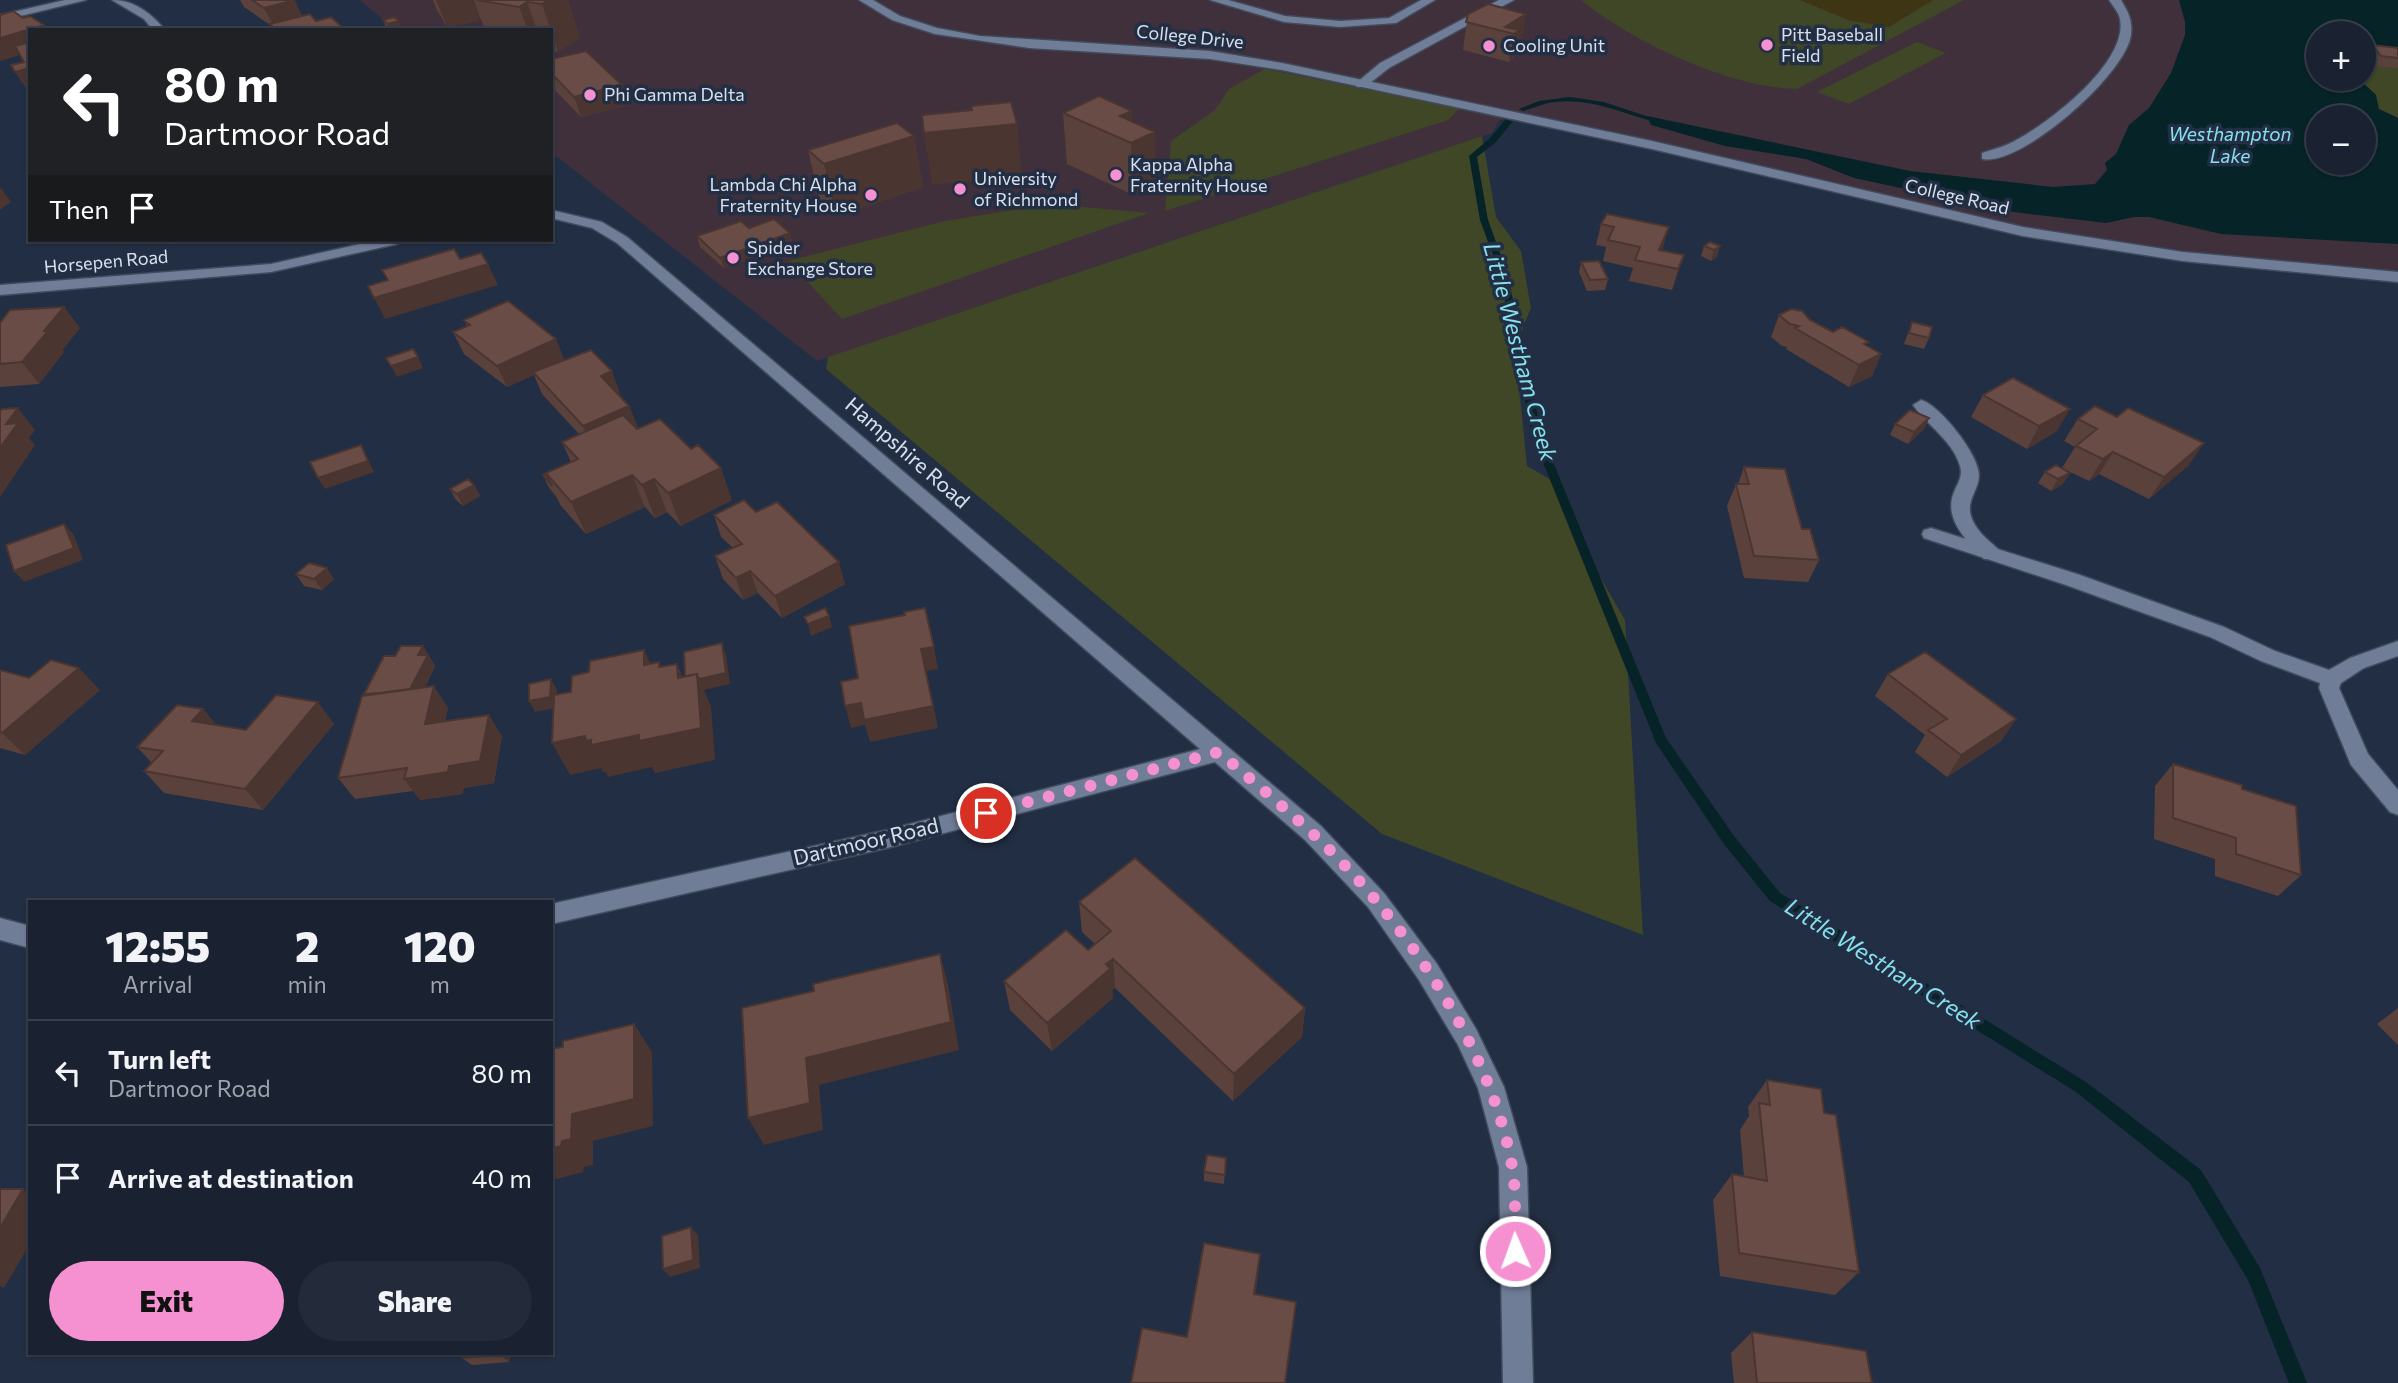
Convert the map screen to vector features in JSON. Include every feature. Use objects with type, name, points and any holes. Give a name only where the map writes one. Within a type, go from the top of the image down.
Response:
[{"type":"street","points":[[0,18],[80,0]]},
{"type":"street","points":[[118,0],[148,17],[157,28]]},
{"type":"street","name":"College Drive","points":[[865,0],[895,19],[972,37],[1213,55],[1515,115]]},
{"type":"street","points":[[1216,0],[1284,19],[1340,24],[1392,22],[1429,0]]},
{"type":"street","points":[[1361,84],[1370,74],[1470,16],[1508,0]]},
{"type":"street","points":[[1987,156],[2020,144],[2070,109],[2101,78],[2119,52],[2128,24],[2123,7],[2115,0]]},
{"type":"street","name":"College Road","points":[[1515,115],[1697,155],[1969,221],[2059,238],[2212,260],[2398,277]]},
{"type":"street","name":"Hampshire Road","points":[[553,214],[597,225],[622,240],[1313,833],[1376,900],[1428,972],[1467,1037],[1491,1087],[1513,1167],[1518,1383]]},
{"type":"street","points":[[336,247],[380,242]]},
{"type":"street","name":"Horsepen Road","points":[[0,290],[271,268],[336,247]]},
{"type":"street","points":[[1921,405],[1951,435],[1968,465],[1970,475],[1961,499],[1961,519],[1991,554]]},
{"type":"street","points":[[1931,534],[2217,632],[2268,656],[2330,679]]},
{"type":"street","points":[[2330,679],[2357,663],[2398,648]]},
{"type":"street","points":[[2330,679],[2329,688],[2359,759],[2398,806]]},
{"type":"street","name":"Dartmoor Road","points":[[553,914],[887,839],[1219,752]]},
{"type":"street","points":[[0,929],[28,936]]},
{"type":"shaded area","name":"University of Richmond","points":[[360,0],[2398,0],[2398,277],[2099,245],[1515,115],[1499,121],[1492,133],[817,361],[553,154],[553,28],[393,28]]},
{"type":"green space","name":"Pitt Baseball Field","points":[[1581,0],[1964,0],[1797,89],[1743,81],[1683,60],[1627,31]]},
{"type":"green space","points":[[1917,42],[1946,53],[1849,104],[1817,92]]},
{"type":"green space","points":[[2376,63],[2398,64],[2398,118],[2379,109],[2367,91],[2376,91]]},
{"type":"green space","points":[[1265,69],[1460,108],[1448,120],[1165,211],[1171,141],[1215,110],[1229,89]]},
{"type":"green space","points":[[1482,136],[1496,217],[1521,251],[1531,308],[1515,347],[1527,466],[1560,485],[1570,525],[1625,620],[1643,935],[1382,834],[826,369],[828,357]]},
{"type":"green space","points":[[1050,204],[1149,213],[842,319],[788,261],[945,221]]},
{"type":"sand","points":[[1800,0],[1933,0],[1889,27],[1848,20]]},
{"type":"water","name":"Westhampton Lake","points":[[2179,0],[2398,0],[2398,64],[2376,63],[2376,21],[2306,21],[2306,91],[2372,91],[2376,95],[2379,109],[2398,118],[2398,244],[2221,234],[2149,217],[2106,223],[2014,212],[1854,178],[1806,159],[1725,146],[1651,125],[1647,116],[1910,171],[2053,187],[2095,184],[2107,170],[2105,163],[2116,154],[2129,125],[2149,108],[2171,73],[2185,35],[2185,22]]},
{"type":"building","points":[[252,0],[295,0],[264,8]]},
{"type":"building","points":[[476,0],[549,0],[542,4],[527,2],[519,7]]},
{"type":"building","points":[[1488,4],[1526,14],[1505,27],[1519,30],[1514,34],[1466,22],[1468,14]]},
{"type":"building","points":[[13,11],[23,18],[30,16],[44,25],[0,38],[0,15]]},
{"type":"building","points":[[310,14],[316,21],[331,17],[343,28],[274,28],[270,24]]},
{"type":"building","points":[[394,17],[399,21],[388,24],[383,20]]},
{"type":"building","points":[[28,43],[28,69],[15,72],[11,65],[24,62],[15,46]]},
{"type":"building","points":[[2376,45],[2398,48],[2398,58],[2381,56]]},
{"type":"building","points":[[586,51],[622,85],[574,97],[553,75],[553,59]]},
{"type":"building","points":[[1099,96],[1132,111],[1120,116],[1155,132],[1131,143],[1063,113]]},
{"type":"building","points":[[1011,102],[1017,124],[924,133],[922,115],[972,110],[971,106]]},
{"type":"building","points":[[897,123],[914,136],[824,164],[808,150]]},
{"type":"building","points":[[1607,214],[1669,227],[1659,250],[1684,255],[1678,269],[1635,260],[1640,247],[1608,240],[1614,227],[1601,224]]},
{"type":"building","points":[[774,219],[790,233],[720,258],[697,236],[741,221],[749,228]]},
{"type":"building","points":[[1710,242],[1720,246],[1714,250],[1704,246]]},
{"type":"building","points":[[454,249],[460,259],[481,253],[488,264],[374,298],[368,286],[388,280],[382,270]]},
{"type":"building","points":[[1599,261],[1608,279],[1590,280],[1581,262]]},
{"type":"building","points":[[508,301],[556,339],[497,366],[453,332],[470,325],[464,320]]},
{"type":"building","points":[[64,307],[22,362],[0,364],[0,323],[10,310]]},
{"type":"building","points":[[1791,309],[1802,311],[1810,320],[1833,332],[1842,327],[1869,342],[1864,344],[1881,354],[1859,365],[1795,328],[1799,326],[1790,324],[1779,315]]},
{"type":"building","points":[[1912,322],[1932,327],[1929,338],[1909,333]]},
{"type":"building","points":[[413,349],[418,357],[391,366],[386,358]]},
{"type":"building","points":[[591,350],[612,371],[601,376],[629,406],[583,426],[533,372]]},
{"type":"building","points":[[2013,378],[2070,409],[2039,426],[1983,395]]},
{"type":"building","points":[[2095,406],[2117,417],[2128,408],[2204,443],[2164,477],[2113,452],[2103,459],[2076,446],[2097,429],[2078,419]]},
{"type":"building","points":[[18,408],[6,424],[18,423],[0,448],[0,411]]},
{"type":"building","points":[[1910,410],[1929,418],[1914,432],[1895,424]]},
{"type":"building","points":[[623,415],[637,429],[660,419],[691,449],[698,445],[721,468],[668,493],[654,479],[642,485],[632,475],[571,502],[546,473],[578,459],[562,442]]},
{"type":"building","points":[[361,445],[368,461],[318,478],[310,462]]},
{"type":"building","points":[[2056,465],[2070,473],[2058,479],[2045,472]]},
{"type":"building","points":[[1744,467],[1785,469],[1802,529],[1810,529],[1819,560],[1754,556],[1736,484],[1749,484]]},
{"type":"building","points":[[468,479],[474,485],[457,494],[450,489]]},
{"type":"building","points":[[744,500],[756,512],[777,502],[839,562],[775,596],[750,571],[736,578],[715,556],[742,544],[714,515]]},
{"type":"building","points":[[64,524],[74,548],[14,571],[6,545]]},
{"type":"building","points":[[309,563],[327,568],[314,579],[296,574]]},
{"type":"building","points":[[825,608],[829,616],[808,624],[804,617]]},
{"type":"building","points":[[925,608],[934,647],[921,649],[933,706],[864,720],[861,703],[845,706],[841,682],[858,678],[849,626],[905,615],[904,612]]},
{"type":"building","points":[[722,643],[726,673],[699,679],[697,674],[685,676],[684,652]]},
{"type":"building","points":[[401,646],[423,646],[418,655],[428,655],[410,689],[364,694],[384,656],[395,656]]},
{"type":"building","points":[[644,650],[644,665],[659,662],[659,667],[677,664],[678,678],[697,674],[701,728],[639,741],[639,735],[591,745],[591,740],[586,741],[585,736],[552,743],[554,695],[571,692],[572,676],[589,672],[590,661]]},
{"type":"building","points":[[1925,652],[2016,719],[1961,755],[1928,730],[1947,719],[1888,674]]},
{"type":"building","points":[[51,660],[79,668],[0,732],[0,670],[29,678]]},
{"type":"building","points":[[551,679],[550,697],[529,701],[529,684]]},
{"type":"building","points":[[434,686],[425,724],[489,715],[480,761],[449,766],[448,772],[404,779],[407,768],[338,778],[362,696]]},
{"type":"building","points":[[276,695],[318,702],[245,789],[144,771],[163,751],[137,747],[177,705],[203,709],[192,721],[246,730]]},
{"type":"building","points":[[2173,764],[2242,785],[2242,789],[2296,806],[2301,875],[2236,854],[2236,838],[2173,818]]},
{"type":"building","points":[[1135,858],[1305,1008],[1234,1074],[1113,959],[1106,964],[1110,969],[1047,1023],[1004,981],[1066,930],[1088,950],[1111,931],[1079,902]]},
{"type":"building","points":[[940,954],[951,1022],[806,1058],[810,1103],[748,1118],[742,1008],[814,991],[813,984]]},
{"type":"building","points":[[634,1024],[634,1099],[572,1114],[571,1139],[562,1141],[561,1146],[553,1148],[553,1049],[563,1047],[563,1041]]},
{"type":"building","points":[[1767,1080],[1821,1089],[1824,1113],[1836,1115],[1859,1272],[1739,1253],[1732,1174],[1767,1181],[1759,1103],[1770,1105]]},
{"type":"building","points":[[1207,1155],[1226,1158],[1225,1175],[1204,1172]]},
{"type":"building","points":[[0,1189],[23,1189],[0,1228]]},
{"type":"building","points":[[691,1227],[693,1260],[663,1269],[662,1236]]},
{"type":"building","points":[[1204,1243],[1260,1254],[1254,1294],[1296,1302],[1285,1383],[1131,1383],[1142,1328],[1187,1337]]},
{"type":"building","points":[[1752,1332],[1866,1351],[1872,1383],[1757,1383]]},
{"type":"building","points":[[463,1355],[500,1355],[462,1358]]},
{"type":"waterway","name":"Little Westham Creek","points":[[1523,109],[1554,100],[1586,100],[1648,118]]},
{"type":"waterway","name":"Little Westham Creek","points":[[1509,121],[1492,141],[1473,156],[1484,220],[1503,272],[1537,435],[1660,740],[1729,840],[1775,897],[2081,1087],[2195,1176],[2254,1274],[2298,1383]]},
{"type":"place","name":"Pitt Baseball Field","points":[[1767,45]]},
{"type":"place","name":"Cooling Unit","points":[[1489,46]]},
{"type":"place","name":"Phi Gamma Delta","points":[[590,95]]},
{"type":"place","name":"Kappa Alpha Fraternity House","points":[[1116,175]]},
{"type":"place","name":"University of Richmond","points":[[960,189]]},
{"type":"place","name":"Lambda Chi Alpha Fraternity House","points":[[871,195]]},
{"type":"place","name":"Spider Exchange Store","points":[[733,258]]},
{"type":"route","points":[[986,813],[1219,752],[1313,833],[1376,900],[1428,972],[1467,1037],[1491,1087],[1513,1167],[1515,1251]]}]
